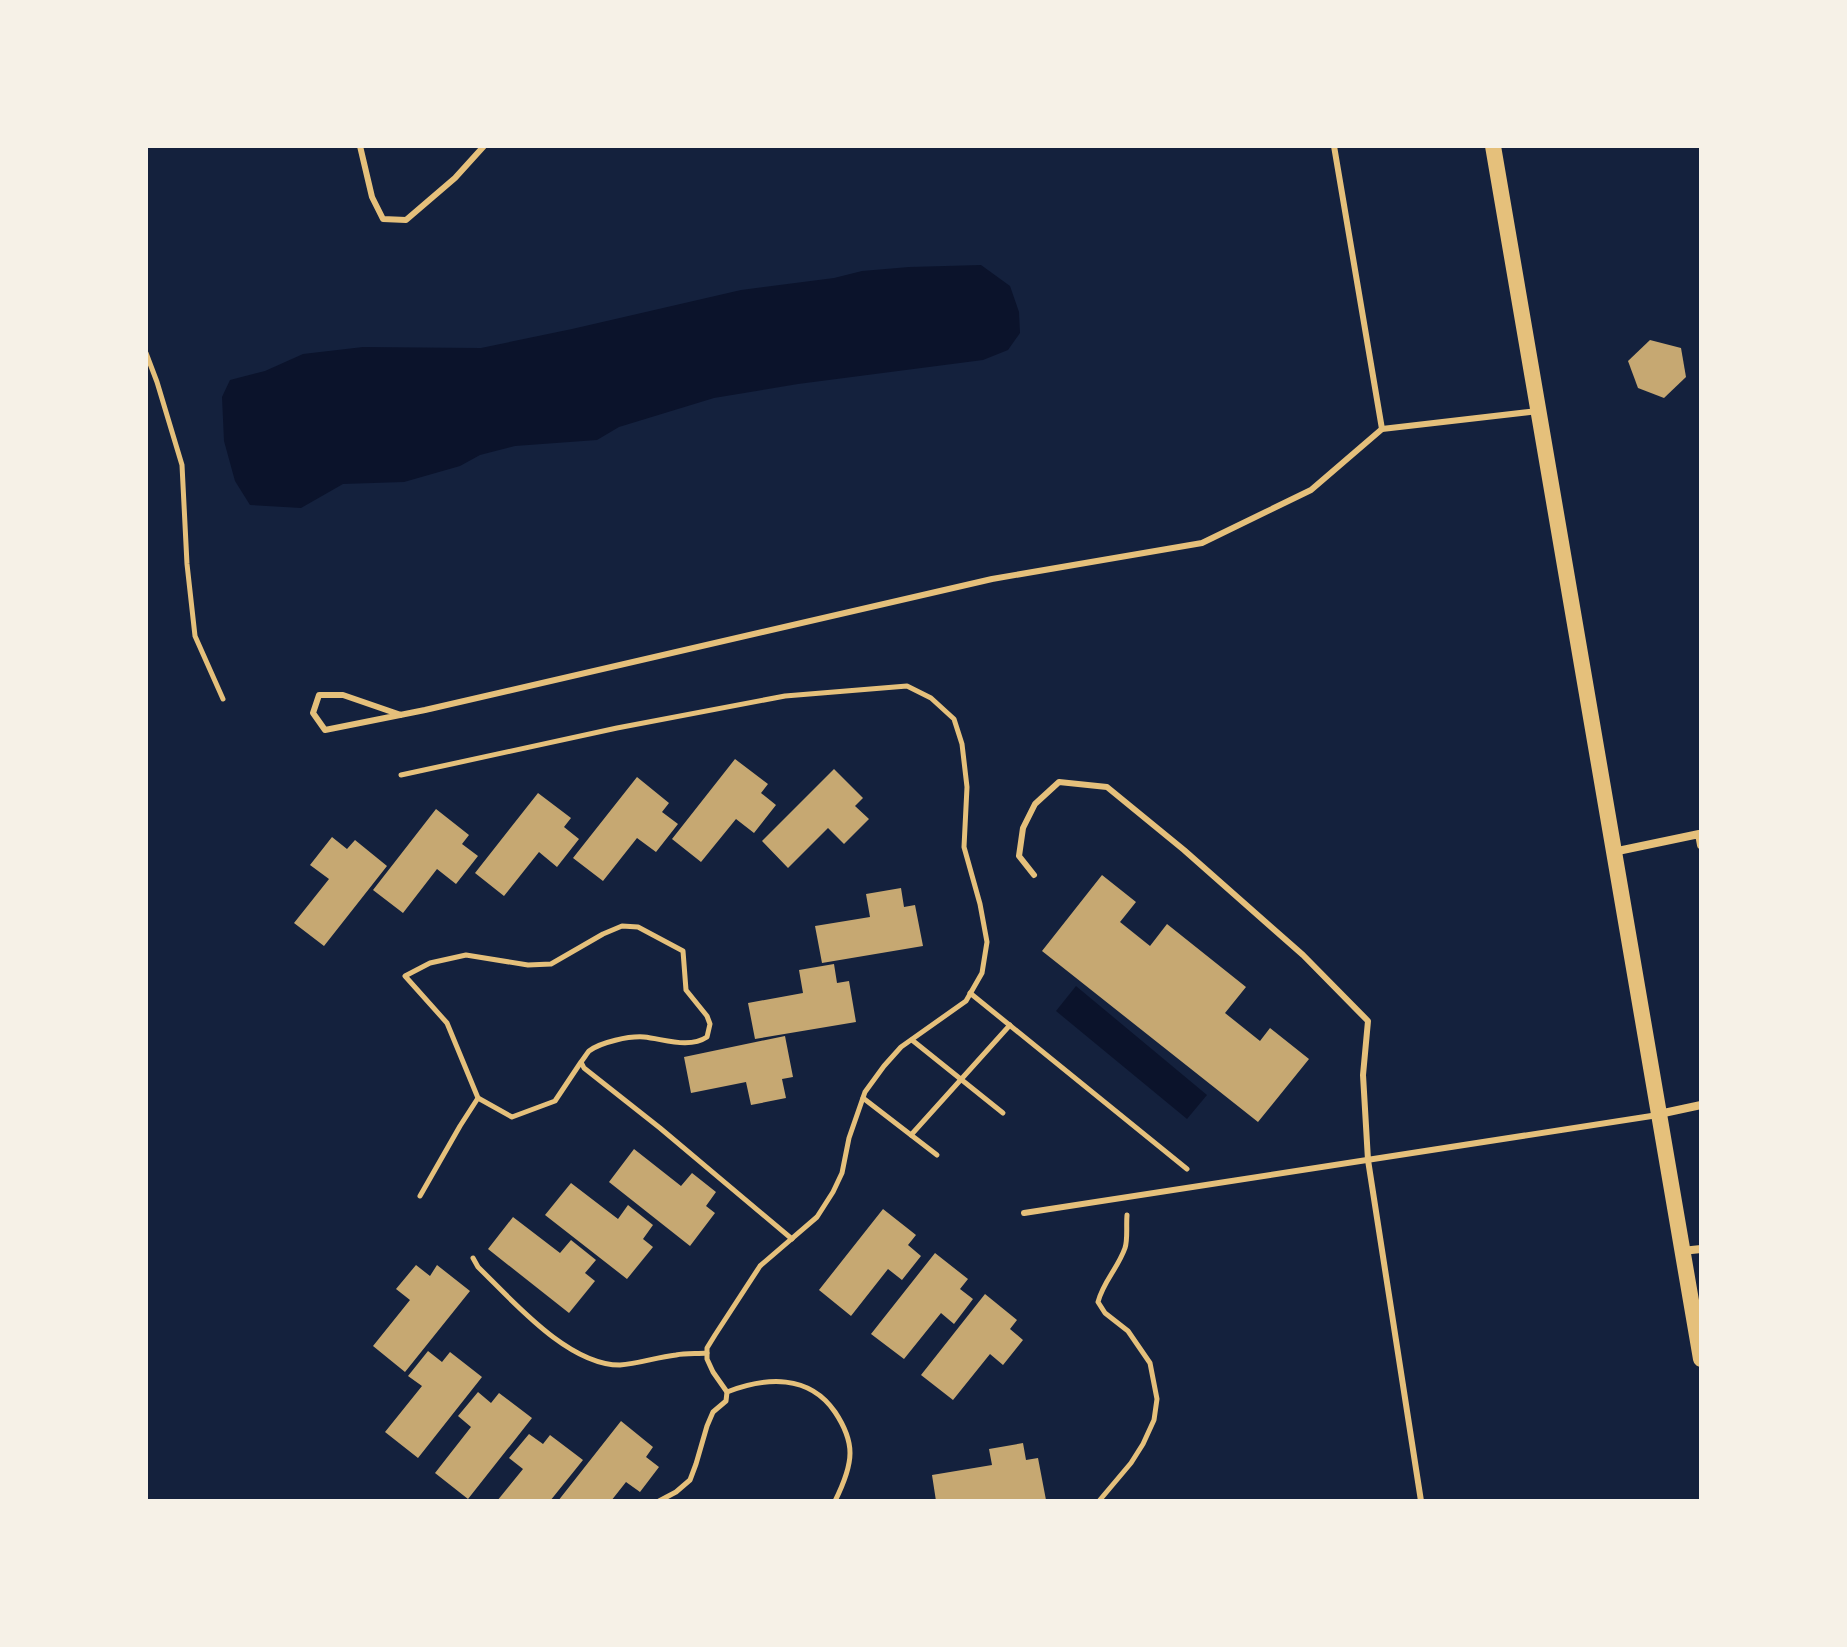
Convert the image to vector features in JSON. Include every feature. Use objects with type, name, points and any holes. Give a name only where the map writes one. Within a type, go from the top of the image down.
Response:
[{"type":"main road","points":[[1493,146],[1701,1359]]},
{"type":"street","points":[[1613,852],[1699,834],[1701,845]]},
{"type":"street","points":[[1658,1115],[1701,1105]]},
{"type":"street","points":[[1682,1251],[1701,1249]]},
{"type":"lane","points":[[360,146],[372,197],[383,219],[406,220],[455,178],[484,146]]},
{"type":"lane","points":[[1334,146],[1382,429]]},
{"type":"lane","points":[[401,715],[343,695],[319,695],[313,713],[325,730],[401,715],[992,579],[1202,543],[1311,490],[1382,429],[1538,411]]},
{"type":"lane","points":[[1034,875],[1019,856],[1023,828],[1035,804],[1059,782],[1107,787],[1303,955],[1368,1021],[1363,1075],[1368,1160],[1421,1501]]},
{"type":"lane","points":[[1024,1213],[1658,1115]]},
{"type":"path","points":[[146,353],[182,465],[187,564],[195,636],[223,699]]},
{"type":"path","points":[[401,775],[617,728],[785,696],[907,686],[931,698],[954,719],[962,744],[967,787],[964,847],[987,942],[982,973],[966,1001],[901,1047],[884,1066],[863,1098],[849,1138],[842,1173],[833,1192],[817,1217],[760,1266],[707,1348],[707,1359],[727,1392],[726,1401],[713,1412],[690,1480],[659,1501]]},
{"type":"path","points":[[622,926],[638,927],[683,951],[686,990],[707,1016],[710,1024],[707,1037],[698,1043],[641,1037],[613,1041],[589,1051],[555,1101],[512,1117],[478,1098],[447,1023],[405,976],[430,963],[466,955],[528,965],[551,964],[622,926]]},
{"type":"path","points":[[970,993],[1206,1185]]},
{"type":"path","points":[[911,1135],[1010,1025]]},
{"type":"path","points":[[912,1040],[1003,1113]]},
{"type":"path","points":[[581,1062],[584,1068],[792,1239]]},
{"type":"path","points":[[420,1196],[478,1098]]},
{"type":"path","points":[[863,1098],[937,1155]]},
{"type":"path","points":[[1099,1501],[1131,1463],[1154,1420],[1157,1399],[1150,1363],[1128,1331],[1105,1313],[1098,1302],[1101,1290],[1126,1245],[1128,1210],[1135,1196]]},
{"type":"path","points":[[473,1258],[478,1267],[528,1316],[563,1344],[593,1359],[619,1365],[678,1354],[707,1353]]},
{"type":"path","points":[[727,1392],[781,1380],[807,1387],[826,1399],[844,1428],[850,1454],[842,1487],[835,1501]]},
{"type":"water","points":[[981,265],[1010,286],[1019,312],[1020,333],[1008,350],[983,360],[714,398],[619,427],[597,440],[515,446],[404,482],[343,484],[301,508],[250,505],[235,481],[224,441],[222,397],[230,380],[265,371],[303,354],[363,347],[481,348],[741,290],[834,278],[862,271]]},
{"type":"water","points":[[1076,986],[1207,1095],[1187,1119],[1056,1011]]},
{"type":"building","points":[[1650,340],[1681,348],[1686,377],[1664,398],[1638,388],[1628,361]]},
{"type":"building","points":[[735,759],[768,784],[761,793],[776,805],[754,833],[736,819],[701,862],[672,839]]},
{"type":"building","points":[[834,769],[863,798],[855,806],[869,819],[844,844],[828,828],[788,868],[762,841]]},
{"type":"building","points":[[637,777],[669,803],[662,812],[678,824],[656,852],[637,838],[603,881],[573,858]]},
{"type":"building","points":[[538,793],[571,818],[564,827],[579,839],[557,867],[539,852],[504,896],[475,873]]},
{"type":"building","points":[[436,809],[469,835],[462,844],[478,856],[456,884],[437,869],[403,913],[373,890]]},
{"type":"building","points":[[332,837],[347,849],[355,840],[387,866],[324,946],[294,923],[329,879],[310,865]]},
{"type":"building","points":[[1102,875],[1136,902],[1120,922],[1150,946],[1167,924],[1246,987],[1225,1013],[1260,1041],[1270,1028],[1309,1059],[1258,1122],[1042,951]]},
{"type":"building","points":[[901,888],[904,907],[915,905],[923,946],[822,963],[815,926],[870,917],[866,894]]},
{"type":"building","points":[[834,964],[837,983],[849,981],[856,1022],[755,1039],[748,1003],[803,993],[799,970]]},
{"type":"building","points":[[785,1036],[793,1077],[782,1079],[786,1098],[751,1105],[746,1082],[691,1093],[684,1057]]},
{"type":"building","points":[[634,1149],[681,1186],[692,1173],[716,1192],[706,1206],[715,1213],[690,1246],[609,1182]]},
{"type":"building","points":[[571,1183],[618,1219],[628,1205],[653,1225],[643,1239],[653,1247],[627,1279],[545,1215]]},
{"type":"building","points":[[883,1209],[916,1235],[908,1245],[921,1256],[902,1280],[888,1269],[851,1316],[819,1290]]},
{"type":"building","points":[[513,1217],[560,1253],[571,1240],[596,1260],[585,1273],[595,1281],[569,1313],[488,1249]]},
{"type":"building","points":[[935,1253],[968,1279],[960,1289],[973,1299],[954,1324],[941,1313],[904,1359],[871,1334]]},
{"type":"building","points":[[416,1265],[430,1276],[437,1265],[470,1291],[405,1372],[373,1346],[410,1300],[396,1289]]},
{"type":"building","points":[[985,1294],[1017,1320],[1010,1329],[1023,1340],[1003,1365],[990,1354],[953,1400],[921,1375]]},
{"type":"building","points":[[428,1351],[442,1362],[450,1352],[482,1377],[418,1458],[385,1432],[422,1386],[408,1376]]},
{"type":"building","points":[[478,1392],[491,1403],[499,1393],[532,1418],[468,1499],[435,1473],[471,1427],[458,1416]]},
{"type":"building","points":[[621,1421],[653,1447],[646,1457],[659,1467],[640,1492],[626,1482],[611,1501],[558,1501]]},
{"type":"building","points":[[529,1434],[543,1444],[550,1435],[583,1460],[550,1501],[497,1501],[523,1469],[509,1458]]},
{"type":"building","points":[[1023,1443],[1026,1460],[1038,1458],[1046,1500],[936,1501],[932,1475],[992,1465],[989,1449]]}]
